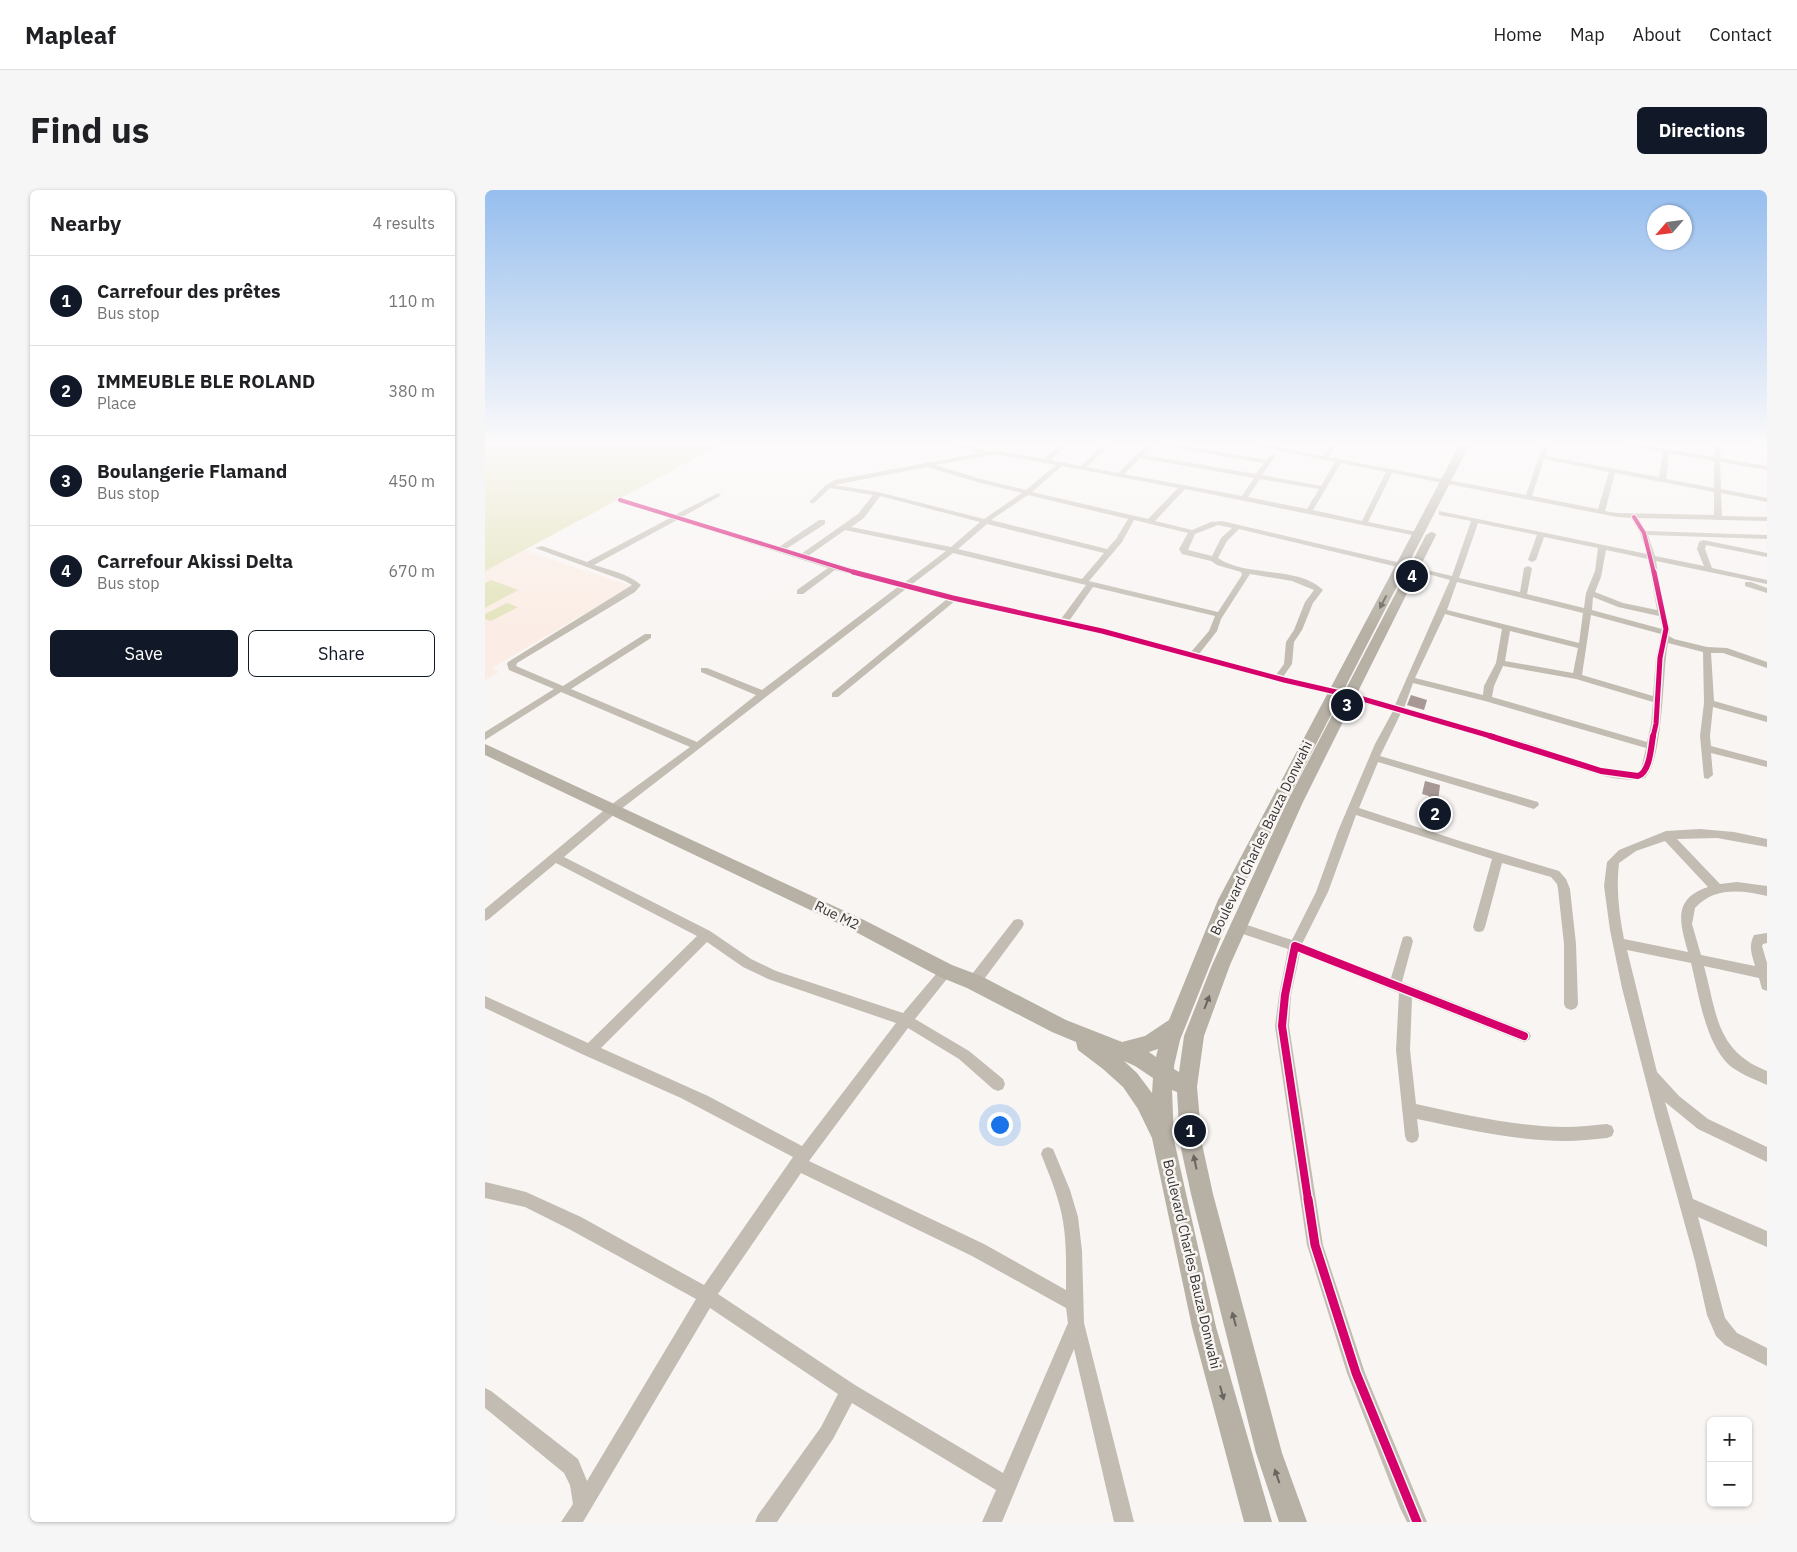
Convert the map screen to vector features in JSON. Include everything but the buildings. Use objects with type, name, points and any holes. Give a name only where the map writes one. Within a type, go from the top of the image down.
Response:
[{"type":"main road","name":"Boulevard Charles Bauza Donwahi","points":[[1408,568],[1419,535],[1437,504]]},
{"type":"main road","name":"Boulevard Charles Bauza Donwahi","points":[[1258,1522],[1204,1327],[1163,1140],[1163,1081],[1170,1040],[1227,900],[1342,694],[1408,568],[1442,513],[1444,504]]},
{"type":"main road","name":"Boulevard Charles Bauza Donwahi","points":[[1293,1522],[1269,1452],[1202,1194],[1191,1144],[1187,1087],[1194,1036],[1221,965],[1342,694]]},
{"type":"main road","name":"Rue M2","points":[[485,749],[849,921],[1059,1026],[1103,1045],[1124,1050],[1142,1059],[1163,1081]]},
{"type":"main road","points":[[1124,1050],[1153,1044],[1177,1024]]},
{"type":"main road","name":"Rue M2","points":[[1059,1026],[1113,1063],[1133,1082],[1144,1097],[1163,1140]]},
{"type":"main road","points":[[1133,1082],[1163,1081],[1187,1087]]},
{"type":"street","points":[[634,504],[834,566],[907,584],[953,598],[1142,641],[1342,694],[1531,748],[1556,758],[1625,776],[1639,776],[1647,769],[1650,746],[1656,724],[1660,658],[1667,629],[1662,614],[1652,558],[1644,533],[1634,517]]},
{"type":"street","points":[[588,565],[700,504]]},
{"type":"street","points":[[804,556],[845,528],[871,504]]},
{"type":"street","points":[[921,504],[1109,552]]},
{"type":"street","points":[[485,916],[612,810],[698,746],[952,550],[987,520],[1010,504]]},
{"type":"street","points":[[1074,504],[1192,532],[1201,531],[1210,524],[1215,523],[1587,612],[1665,635],[1671,641],[1707,650],[1723,650],[1767,665]]},
{"type":"street","points":[[1149,523],[1167,504]]},
{"type":"street","points":[[1275,504],[1419,535]]},
{"type":"street","points":[[1309,511],[1313,504]]},
{"type":"street","points":[[1363,523],[1373,504]]},
{"type":"street","points":[[1560,504],[1634,517],[1767,519]]},
{"type":"street","points":[[1601,512],[1603,504]]},
{"type":"street","points":[[1718,504],[1718,518]]},
{"type":"street","points":[[1442,513],[1767,582]]},
{"type":"street","points":[[1063,623],[1087,583],[1119,540],[1131,519]]},
{"type":"street","points":[[1417,1522],[1356,1373],[1315,1244],[1282,1026],[1285,996],[1295,946],[1321,892],[1379,744],[1398,710],[1442,611],[1468,544],[1475,520]]},
{"type":"street","points":[[781,549],[821,522]]},
{"type":"street","points":[[845,528],[952,550],[1220,615]]},
{"type":"street","points":[[1214,559],[1225,540],[1236,528]]},
{"type":"street","points":[[1192,532],[1183,549],[1185,552],[1214,559],[1220,563],[1245,570],[1315,586],[1319,590],[1309,602],[1298,630],[1290,642],[1288,664],[1277,678]]},
{"type":"street","points":[[1644,533],[1767,537]]},
{"type":"street","points":[[1523,596],[1530,564],[1541,534]]},
{"type":"street","points":[[1767,555],[1703,542],[1701,549],[1709,570],[1767,591]]},
{"type":"street","points":[[1577,676],[1590,593],[1597,577],[1602,547]]},
{"type":"street","points":[[539,548],[628,579],[637,585],[633,590],[511,664],[512,668],[698,746]]},
{"type":"street","points":[[800,592],[834,566]]},
{"type":"street","points":[[1193,656],[1213,631],[1217,619],[1247,574],[1245,570]]},
{"type":"street","points":[[1590,593],[1621,604],[1662,614]]},
{"type":"street","points":[[835,695],[953,598]]},
{"type":"street","points":[[1442,611],[1583,647]]},
{"type":"street","points":[[1487,699],[1489,686],[1500,663],[1507,628]]},
{"type":"street","points":[[485,737],[648,636]]},
{"type":"street","points":[[1707,650],[1709,703],[1705,730],[1708,775]]},
{"type":"street","points":[[1500,663],[1577,676],[1656,700]]},
{"type":"street","points":[[704,670],[763,694]]},
{"type":"street","points":[[1411,680],[1487,699],[1650,746]]},
{"type":"street","points":[[1709,703],[1767,719]]},
{"type":"street","points":[[1707,748],[1767,764]]},
{"type":"street","points":[[1375,758],[1534,806]]},
{"type":"street","points":[[1352,810],[1555,874],[1562,882],[1570,944],[1571,1004]]},
{"type":"street","points":[[1666,835],[1718,889]]},
{"type":"street","points":[[1767,843],[1736,835],[1666,835],[1653,838],[1626,851],[1613,862],[1609,876],[1619,943],[1650,1074],[1723,1330],[1735,1342],[1767,1357]]},
{"type":"street","points":[[554,857],[706,935],[747,963],[771,974],[906,1020],[964,1055],[998,1084]]},
{"type":"street","points":[[1479,927],[1498,857]]},
{"type":"street","points":[[1767,891],[1735,885],[1718,889],[1697,898],[1689,907],[1686,924],[1718,1040],[1727,1056],[1740,1066],[1767,1078]]},
{"type":"street","points":[[974,982],[1018,924]]},
{"type":"street","points":[[1238,927],[1295,946],[1523,1036]]},
{"type":"street","points":[[589,1051],[706,935]]},
{"type":"street","points":[[1765,979],[1756,946],[1758,939],[1767,938]]},
{"type":"street","points":[[1407,941],[1401,988],[1403,1050],[1412,1136]]},
{"type":"street","points":[[1619,943],[1695,958],[1765,979]]},
{"type":"street","points":[[571,1522],[583,1506],[707,1296],[801,1160],[906,1020],[946,971]]},
{"type":"street","points":[[485,1002],[545,1032],[670,1085],[744,1122],[801,1160],[978,1250],[1073,1304]]},
{"type":"street","points":[[1650,1074],[1674,1101],[1703,1124],[1767,1154]]},
{"type":"street","points":[[1409,1110],[1481,1125],[1529,1132],[1565,1134],[1607,1131]]},
{"type":"street","points":[[1049,1154],[1066,1199],[1073,1228],[1073,1304],[1076,1323],[1124,1522]]},
{"type":"street","points":[[485,1190],[526,1200],[575,1223],[707,1296],[849,1391],[1008,1486]]},
{"type":"street","points":[[1687,1204],[1767,1239]]},
{"type":"street","points":[[992,1522],[1076,1323]]},
{"type":"street","points":[[765,1522],[827,1433],[849,1391]]},
{"type":"street","points":[[485,1397],[571,1466],[579,1485],[583,1506]]},
{"type":"shaded area","points":[[509,545],[631,586],[492,668],[499,672],[485,680],[485,549]]},
{"type":"green space","points":[[485,504],[609,504],[485,571]]},
{"type":"green space","points":[[491,580],[518,590],[485,608],[485,583]]},
{"type":"green space","points":[[507,603],[518,607],[491,621],[485,619],[485,614]]},
{"type":"cycle path","points":[[633,504],[834,567],[953,598],[1102,631],[1284,680],[1349,695],[1532,748],[1585,766],[1629,776],[1641,775],[1646,769],[1656,724],[1660,658],[1666,629],[1652,558],[1644,533],[1634,517]]},
{"type":"cycle path","points":[[1417,1522],[1356,1373],[1315,1245],[1282,1026],[1285,995],[1295,946],[1524,1036]]},
{"type":"place","name":"Carrefour Akissi Delta","points":[[1412,576]]},
{"type":"place","name":"Boulangerie Flamand","points":[[1347,705]]},
{"type":"place","name":"IMMEUBLE BLE ROLAND","points":[[1435,814]]},
{"type":"place","name":"Carrefour des prêtes","points":[[1190,1131]]}]
